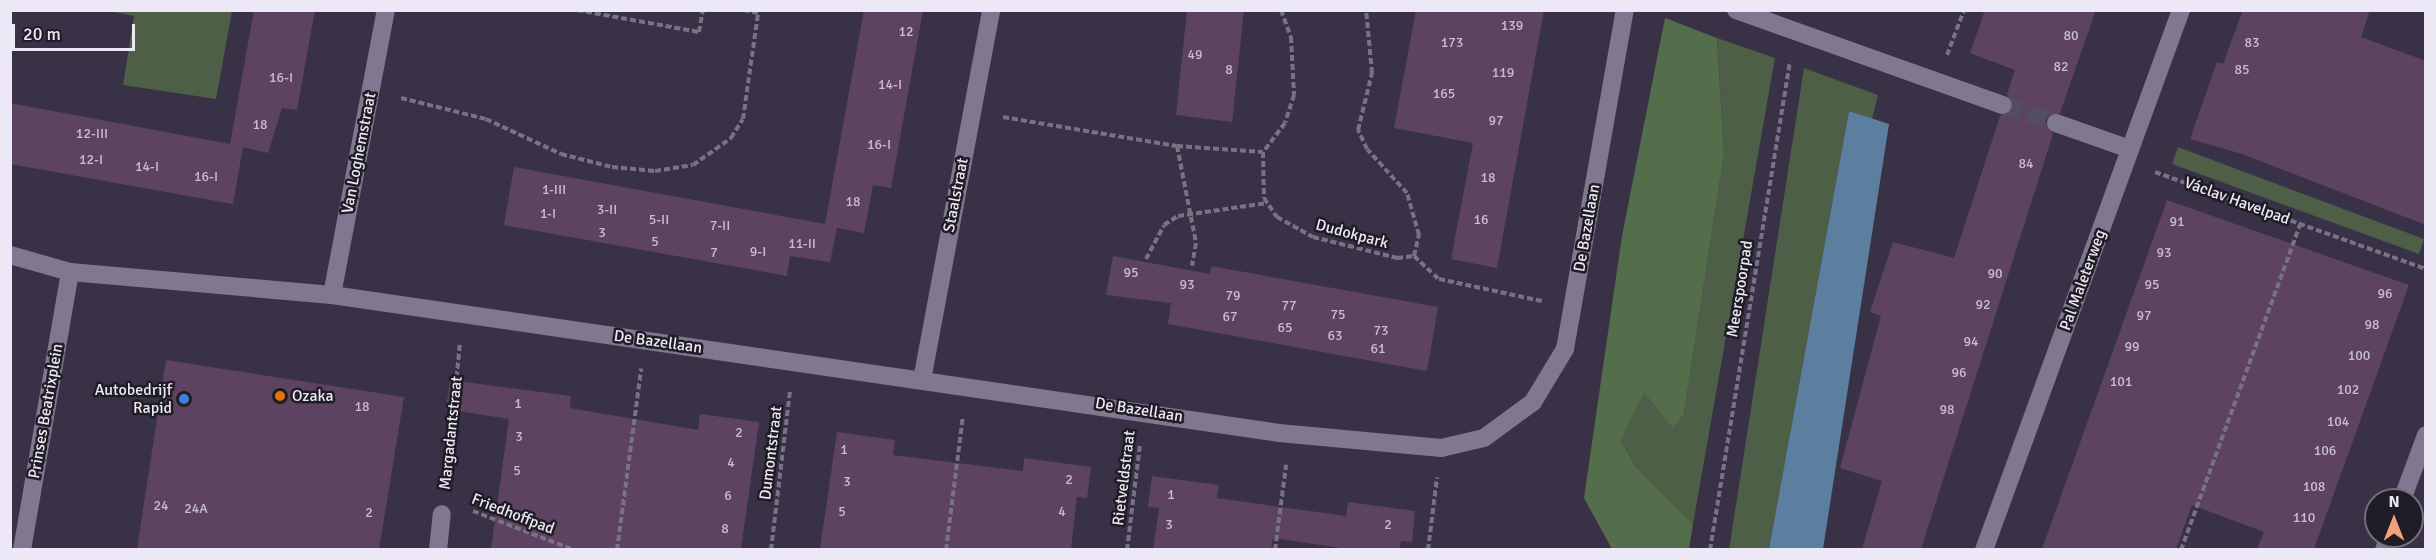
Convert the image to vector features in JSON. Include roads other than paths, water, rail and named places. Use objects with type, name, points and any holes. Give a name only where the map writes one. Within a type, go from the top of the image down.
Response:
[{"type":"street","name":"Van Loghemstraat","points":[[332,295],[386,10]]},
{"type":"street","name":"Staalstraat","points":[[922,380],[991,10]]},
{"type":"street","name":"De Bazellaan","points":[[332,295],[463,316],[794,360],[1145,411],[1290,435],[1441,448],[1484,438],[1533,402],[1565,349],[1625,10]]},
{"type":"street","points":[[1736,10],[2003,105]]},
{"type":"street","name":"Pal Maleterweg","points":[[1984,549],[2181,10]]},
{"type":"street","points":[[2056,123],[2130,149]]},
{"type":"street","points":[[10,255],[70,272],[332,295]]},
{"type":"street","name":"Prinses Beatrixplein","points":[[22,549],[70,272]]},
{"type":"street","points":[[2406,488],[2426,435]]},
{"type":"street","name":"Margadantstraat","points":[[438,549],[443,507]]},
{"type":"water","points":[[1849,111],[1889,124],[1823,549],[1769,549]]},
{"type":"tunnel","points":[[2003,105],[2056,123]]},
{"type":"place","name":"Ozaka","points":[[280,396]]},
{"type":"place","name":"Autobedrijf Rapid","points":[[184,399]]}]
